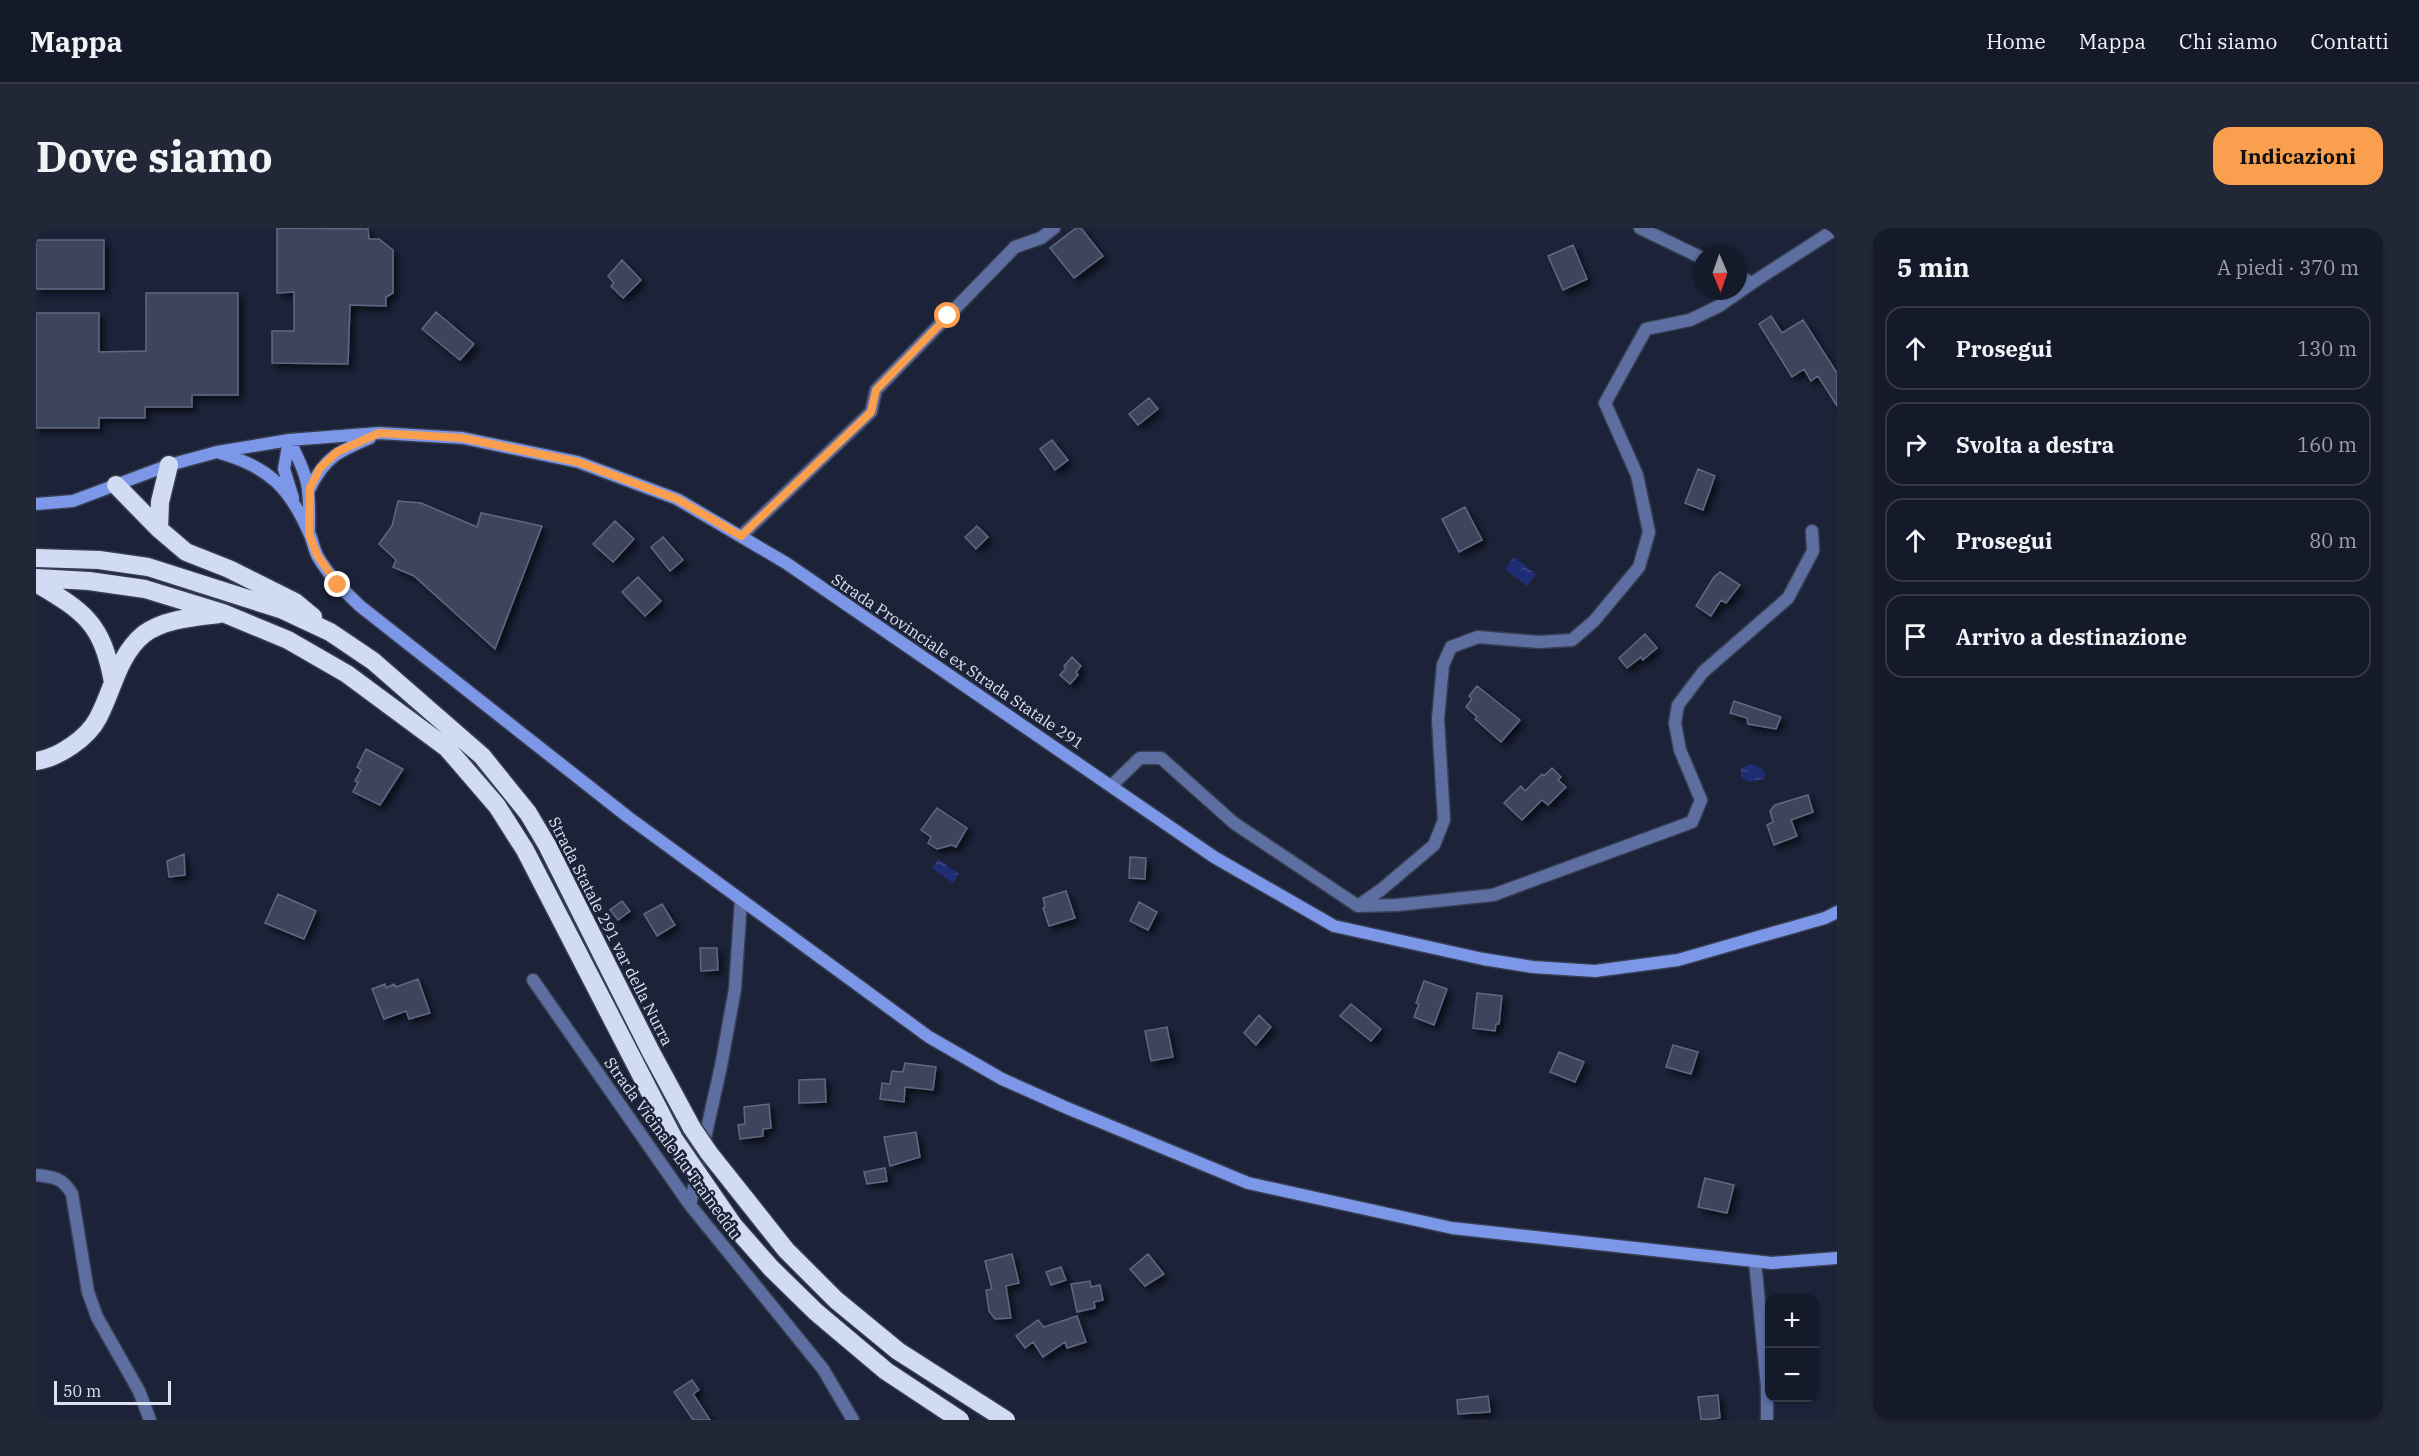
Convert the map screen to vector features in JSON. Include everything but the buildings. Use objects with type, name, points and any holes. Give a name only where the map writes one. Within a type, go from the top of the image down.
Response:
[{"type":"highway","points":[[159,529],[160,502],[169,465]]},
{"type":"highway","points":[[116,485],[159,529],[186,552],[229,569],[295,602],[330,632]]},
{"type":"highway","name":"Strada Statale 291 var della Nurra","points":[[36,558],[99,560],[148,567],[283,610],[330,632],[373,661],[445,722],[482,756],[528,813],[547,845],[651,1052],[692,1128],[786,1250],[836,1300],[897,1351],[1006,1420]]},
{"type":"highway","points":[[36,580],[89,581],[145,589],[223,613],[288,640],[347,674],[447,748],[490,798],[525,850],[674,1138],[734,1226],[771,1268],[816,1312],[878,1364],[960,1420]]},
{"type":"highway","points":[[36,580],[76,608],[95,628],[108,654],[113,682]]},
{"type":"highway","points":[[36,761],[45,760],[72,747],[97,720],[126,653],[145,633],[176,620],[223,613]]},
{"type":"street","points":[[741,536],[871,412],[876,390],[1015,247],[1041,238],[1054,228]]},
{"type":"street","points":[[1640,228],[1693,254]]},
{"type":"street","points":[[1358,906],[1382,890],[1434,845],[1444,820],[1438,719],[1443,665],[1451,647],[1478,637],[1539,642],[1572,640],[1594,621],[1639,567],[1649,532],[1637,475],[1605,403],[1646,329],[1690,320],[1719,306],[1837,228]]},
{"type":"street","points":[[1747,280],[1752,283]]},
{"type":"street","points":[[310,488],[320,468],[337,452],[379,433]]},
{"type":"street","name":"Strada Provinciale ex Strada Statale 291","points":[[38,502],[73,501],[169,465],[217,452],[289,440],[379,433],[463,438],[578,462],[677,499],[786,563],[1214,857],[1334,926],[1483,959],[1533,967],[1595,970],[1678,960],[1825,918],[1837,912]]},
{"type":"street","points":[[289,440],[303,467],[310,488],[309,534]]},
{"type":"street","points":[[289,440],[284,469],[294,503],[317,555],[338,585],[360,606],[628,817],[929,1037],[1002,1079],[1248,1183],[1452,1228],[1772,1263],[1837,1258]]},
{"type":"street","points":[[217,452],[242,460],[267,472],[294,503]]},
{"type":"street","points":[[1111,786],[1140,758],[1161,758],[1234,823],[1358,906],[1397,905],[1493,895],[1692,822],[1701,800],[1680,750],[1675,723],[1678,705],[1703,672],[1788,598],[1813,551],[1812,531]]},
{"type":"street","points":[[690,1205],[721,1066],[735,989],[741,900]]},
{"type":"street","name":"Strada Vicinale Lu Traineddu","points":[[533,980],[690,1205],[823,1370],[853,1420]]},
{"type":"street","points":[[36,1175],[53,1177],[66,1182],[72,1194],[88,1292],[97,1317],[139,1391],[150,1420]]},
{"type":"street","points":[[1755,1261],[1767,1387],[1767,1420]]},
{"type":"water","points":[[1514,557],[1536,574],[1527,586],[1505,569]]},
{"type":"water","points":[[1751,764],[1761,768],[1765,774],[1764,779],[1750,782],[1741,778],[1741,768]]},
{"type":"water","points":[[938,859],[959,874],[953,883],[932,868]]},
{"type":"route","points":[[338,585],[317,555],[309,534],[310,488],[320,468],[337,452],[379,433],[463,438],[578,462],[677,499],[741,536],[871,412],[876,390],[948,316]]}]
